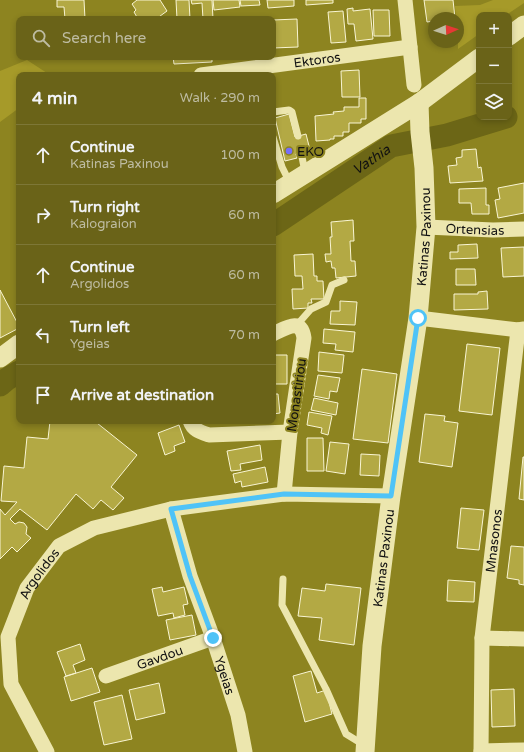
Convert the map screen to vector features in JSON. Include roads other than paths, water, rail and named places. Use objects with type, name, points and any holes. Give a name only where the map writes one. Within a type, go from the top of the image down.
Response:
[{"type":"street","name":"Katinas Paxinou","points":[[364,749],[372,646],[391,496],[418,318],[426,227],[421,140],[405,0]]},
{"type":"street","points":[[512,34],[524,25]]},
{"type":"street","name":"Ektoros","points":[[223,72],[410,47]]},
{"type":"street","points":[[276,192],[416,94],[476,60]]},
{"type":"street","name":"Ortensias","points":[[426,227],[493,230],[524,229]]},
{"type":"street","points":[[418,318],[521,330]]},
{"type":"street","points":[[276,333],[296,326]]},
{"type":"street","name":"Monastiriou","points":[[284,494],[290,432],[304,338],[303,331],[300,327],[296,326]]},
{"type":"street","name":"Mnasonos","points":[[481,752],[482,638],[521,330]]},
{"type":"street","points":[[0,358],[16,346]]},
{"type":"street","points":[[191,424],[197,432],[209,434],[290,432]]},
{"type":"street","name":"Argolidos","points":[[47,752],[11,684],[8,637],[27,588],[59,546],[94,528],[171,509],[284,494],[391,496]]},
{"type":"street","name":"Ygeias","points":[[171,509],[190,576],[213,638],[238,715],[245,752]]},
{"type":"street","name":"Gavdou","points":[[106,676],[213,638]]},
{"type":"street","points":[[482,638],[524,639]]},
{"type":"street","points":[[481,752],[524,750]]},
{"type":"lane","points":[[276,112],[289,110],[292,112],[298,136]]},
{"type":"lane","points":[[276,147],[282,166],[298,178]]},
{"type":"lane","points":[[298,178],[301,152]]},
{"type":"lane","points":[[296,326],[311,308],[326,302],[332,285],[344,280]]},
{"type":"lane","points":[[283,579],[282,605],[326,689],[346,734],[364,749]]},
{"type":"waterway","name":"Vathia","points":[[276,223],[391,146],[447,135],[496,120]]},
{"type":"waterway","name":"Vathia","points":[[0,385],[16,374]]},
{"type":"place","name":"EKO","points":[[289,151]]}]
